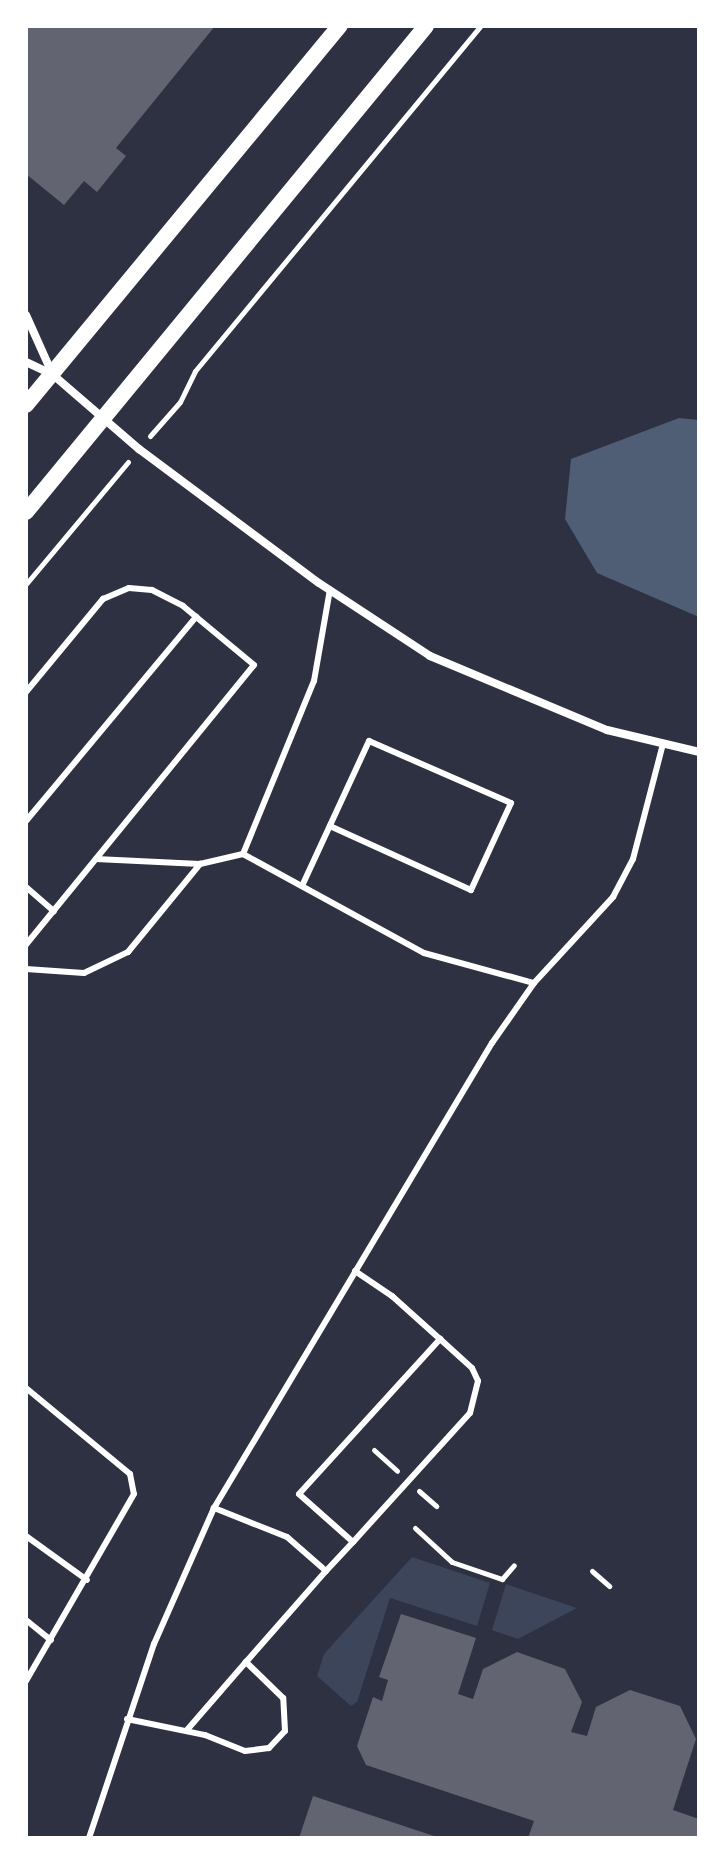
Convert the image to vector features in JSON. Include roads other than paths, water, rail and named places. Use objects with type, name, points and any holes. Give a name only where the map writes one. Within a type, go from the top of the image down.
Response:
[{"type":"main road","points":[[26,405],[340,26]]},
{"type":"main road","points":[[26,512],[426,26]]},
{"type":"street","points":[[26,315],[52,374]]},
{"type":"street","points":[[26,362],[52,374],[139,449],[330,589],[430,656],[484,682],[607,730],[699,752]]},
{"type":"lane","points":[[26,692],[103,599],[129,588],[152,590],[196,617],[254,665],[26,945]]},
{"type":"lane","points":[[243,854],[314,681],[330,589]]},
{"type":"lane","points":[[26,821],[196,617]]},
{"type":"lane","points":[[302,886],[369,741],[511,803],[471,890],[330,826]]},
{"type":"lane","points":[[89,1838],[127,1719],[214,1508],[492,1043],[534,983],[613,897],[646,818],[663,744]]},
{"type":"lane","points":[[96,859],[200,864],[243,854],[424,953],[534,983]]},
{"type":"lane","points":[[26,969],[84,973],[128,952],[200,864]]},
{"type":"lane","points":[[26,887],[54,911]]},
{"type":"lane","points":[[187,1730],[478,1399],[472,1368],[355,1271]]},
{"type":"lane","points":[[353,1542],[299,1494],[440,1339]]},
{"type":"lane","points":[[26,1388],[130,1474],[134,1494],[26,1681]]},
{"type":"lane","points":[[214,1508],[287,1537],[326,1571]]},
{"type":"lane","points":[[26,1536],[87,1580]]},
{"type":"lane","points":[[26,1620],[51,1640]]},
{"type":"lane","points":[[127,1719],[187,1730],[245,1751],[258,1751],[279,1740],[288,1709],[276,1689],[246,1662]]}]
